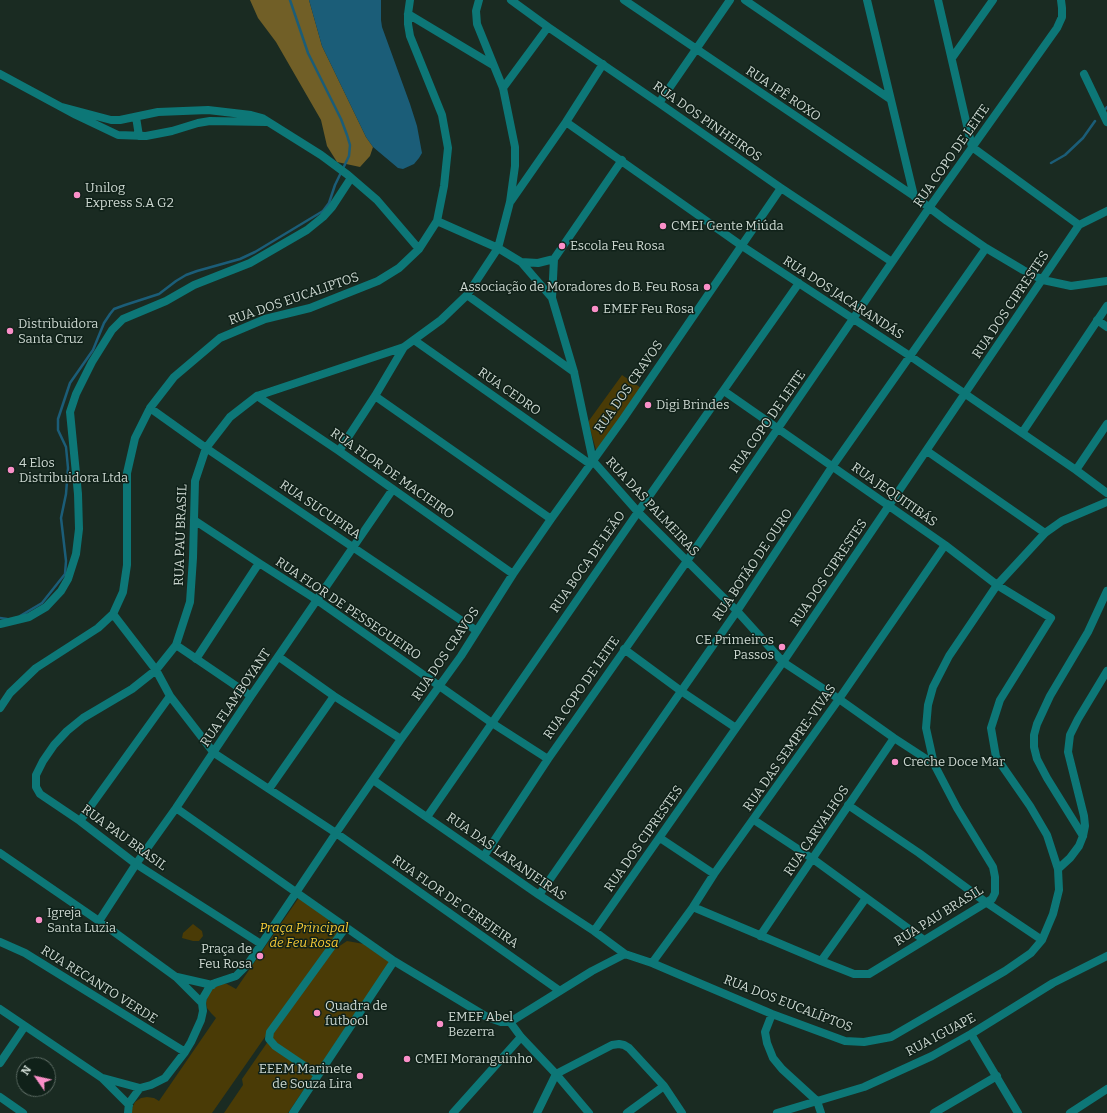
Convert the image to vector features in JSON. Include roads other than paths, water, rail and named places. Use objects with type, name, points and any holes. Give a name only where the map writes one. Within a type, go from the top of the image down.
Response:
[{"type":"street","name":"RUA DOS EUCALIPTOS","points":[[0,708],[10,693],[36,668],[98,628],[113,614],[123,592],[127,565],[127,473],[136,438],[150,408],[174,378],[220,338],[265,319],[310,308],[378,281],[399,268],[419,249],[437,221],[444,186],[448,148],[442,115],[410,36],[408,14],[410,0]]},
{"type":"street","name":"RUA PAU BRASIL","points":[[261,944],[136,864],[80,821],[40,794],[36,787],[36,776],[43,761],[54,745],[67,731],[83,718],[132,689],[156,670],[176,645],[190,602],[194,558],[195,481],[206,448],[230,417],[257,396],[404,347],[441,320],[467,295],[498,248],[510,202],[515,166],[514,147],[503,88],[477,24],[476,11],[479,0]]},
{"type":"street","name":"RUA DOS PINHEIROS","points":[[511,0],[781,188],[892,262]]},
{"type":"street","name":"RUA IPÊ ROXO","points":[[624,0],[914,196],[986,248]]},
{"type":"street","points":[[659,103],[730,0]]},
{"type":"street","points":[[745,0],[890,99]]},
{"type":"street","points":[[938,0],[972,147],[1079,225],[1107,211]]},
{"type":"street","points":[[952,58],[993,0]]},
{"type":"street","name":"RUA COPO DE LEITE","points":[[484,856],[548,759],[854,319],[929,208],[1057,28],[1062,17],[1061,0]]},
{"type":"street","points":[[867,1],[914,196]]},
{"type":"street","points":[[408,14],[493,65]]},
{"type":"street","points":[[503,88],[548,27]]},
{"type":"street","points":[[510,202],[566,122],[603,64]]},
{"type":"street","points":[[0,74],[118,135],[139,136],[172,131],[210,121],[268,122]]},
{"type":"street","points":[[1084,74],[1107,122]]},
{"type":"street","points":[[62,107],[111,120],[120,120],[158,112],[208,110],[251,115],[262,118],[321,155],[350,177],[377,200],[419,249]]},
{"type":"street","points":[[136,117],[139,136]]},
{"type":"street","name":"RUA DOS JACARANDÁS","points":[[566,122],[742,246],[910,356],[1107,493]]},
{"type":"street","points":[[521,262],[538,263],[554,259],[622,160]]},
{"type":"street","points":[[0,624],[29,617],[46,607],[68,580],[76,554],[79,529],[78,494],[70,412],[82,381],[112,330],[123,319],[166,301],[194,285],[250,263],[307,230],[323,217],[332,207],[350,177]]},
{"type":"street","name":"RUA DOS CRAVOS","points":[[212,984],[236,976],[248,964],[336,833],[401,739],[440,686],[513,574],[591,462],[623,419],[781,188]]},
{"type":"street","points":[[437,221],[498,248],[521,262],[552,298]]},
{"type":"street","name":"RUA DOS CIPRESTES","points":[[594,931],[783,662],[1079,225]]},
{"type":"street","points":[[986,248],[1043,280],[1071,286],[1107,281]]},
{"type":"street","name":"RUA BOTÃO DE OURO","points":[[539,895],[737,611],[832,467],[986,248]]},
{"type":"street","name":"RUA DAS PALMEIRAS","points":[[554,259],[552,298],[574,372],[591,462],[686,561],[737,611],[783,662],[934,764]]},
{"type":"street","name":"RUA BOCA DE LEÃO","points":[[428,817],[638,512],[799,284]]},
{"type":"street","points":[[467,295],[574,372]]},
{"type":"street","points":[[1022,433],[1107,306]]},
{"type":"street","points":[[1097,320],[1107,327]]},
{"type":"street","name":"RUA CEDRO","points":[[414,340],[591,462]]},
{"type":"street","points":[[339,451],[376,396],[404,347]]},
{"type":"street","name":"RUA JEQUITIBÁS","points":[[724,391],[945,545],[997,584],[1051,618]]},
{"type":"street","name":"RUA FLOR DE MACIEIRO","points":[[257,396],[339,451],[513,574]]},
{"type":"street","points":[[376,396],[551,519]]},
{"type":"street","name":"RUA SUCUPIRA","points":[[150,408],[206,448],[477,631]]},
{"type":"street","points":[[1076,470],[1107,424]]},
{"type":"street","points":[[927,451],[1045,533]]},
{"type":"street","name":"RUA FLAMBOYANT","points":[[99,921],[136,864],[214,753],[251,696],[393,489]]},
{"type":"street","name":"RUA PAU BRASIL","points":[[693,907],[854,974],[869,974],[992,899],[995,893],[995,877],[993,868],[957,808],[934,764],[926,728],[928,706],[933,687],[949,656],[997,584],[1045,533],[1062,521],[1107,502]]},
{"type":"street","name":"RUA FLOR DE PESSEGUEIRO","points":[[194,520],[317,600],[492,723],[548,759]]},
{"type":"street","name":"RUA DAS SEMPRE-VIVAS","points":[[652,963],[839,699],[945,545]]},
{"type":"street","points":[[196,659],[259,563]]},
{"type":"street","points":[[1083,836],[1047,778],[1034,747],[1034,735],[1036,724],[1050,696],[1088,632],[1107,591]]},
{"type":"street","name":"RUA FLOR DE CEREJEIRA","points":[[113,614],[156,670],[170,696],[214,753],[336,833],[560,991]]},
{"type":"street","name":"RUA DOS EUCALÍPTOS","points":[[625,954],[652,963],[772,1014],[844,1041],[864,1042],[891,1037],[1005,971],[1031,953],[1042,940],[1053,914],[1058,890],[1058,869],[1047,835],[1030,806],[996,756],[991,728],[1000,700],[1051,618]]},
{"type":"street","points":[[176,645],[251,696]]},
{"type":"street","points":[[624,649],[681,691],[736,728]]},
{"type":"street","points":[[278,657],[334,696],[401,739]]},
{"type":"street","points":[[1058,869],[1070,858],[1083,836],[1085,826],[1084,816],[1068,752],[1070,735],[1107,671]]},
{"type":"street","points":[[80,821],[170,696]]},
{"type":"street","points":[[269,789],[334,696]]},
{"type":"street","name":"RUA CARVALHOS","points":[[760,936],[894,738]]},
{"type":"street","name":"RUA DAS LARANJEIRAS","points":[[373,780],[539,895],[594,931],[625,954]]},
{"type":"street","points":[[848,805],[1042,940]]},
{"type":"street","points":[[176,808],[394,961],[487,1017],[501,1022],[510,1022],[592,971],[625,954]]},
{"type":"street","points":[[754,820],[813,859],[924,940]]},
{"type":"street","points":[[660,838],[714,874]]},
{"type":"street","points":[[0,853],[176,976],[202,1003]]},
{"type":"street","points":[[821,961],[866,898]]},
{"type":"street","points":[[318,1074],[275,1046],[269,1039],[270,1032],[346,927]]},
{"type":"street","name":"RUA RECANTO VERDE","points":[[0,942],[25,953],[185,1052]]},
{"type":"street","name":"RUA IGUAPE","points":[[777,1113],[864,1087],[932,1056],[971,1034],[1053,983],[1107,956]]},
{"type":"street","points":[[293,1113],[394,961]]},
{"type":"street","points":[[102,1078],[140,1088],[151,1085],[165,1078],[185,1052],[201,1020],[203,1011],[202,1003],[205,993],[212,984],[176,976]]},
{"type":"street","points":[[0,1009],[102,1078],[128,1109]]},
{"type":"street","points":[[772,1014],[765,1032],[767,1043],[773,1058],[782,1069],[817,1101],[821,1113]]},
{"type":"street","points":[[510,1022],[521,1037],[556,1074],[589,1113]]},
{"type":"street","points":[[0,1063],[25,1026]]},
{"type":"street","points":[[971,1034],[1018,1113]]},
{"type":"street","points":[[453,1113],[521,1037]]},
{"type":"street","points":[[537,1113],[556,1074],[612,1045],[619,1044],[629,1048],[664,1086],[682,1113]]},
{"type":"street","points":[[934,1113],[997,1076]]},
{"type":"street","points":[[627,1113],[664,1086]]},
{"type":"street","points":[[128,1109],[132,1097],[140,1088]]},
{"type":"street","points":[[1070,1113],[1107,1089]]},
{"type":"street","points":[[0,1097],[23,1113]]},
{"type":"water","points":[[309,0],[381,0],[382,27],[417,126],[422,153],[414,164],[403,169],[398,168],[373,147],[366,137],[322,46]]},
{"type":"waterway","points":[[20,616],[42,603],[65,574],[66,561],[61,518],[66,494],[68,468],[66,447],[58,430],[58,419],[70,383],[93,350],[104,323],[110,314],[114,309],[159,294],[186,275],[240,259],[255,252],[323,211],[329,203],[335,185],[349,156],[350,145],[341,119],[308,53],[290,0]]},
{"type":"waterway","points":[[1104,111],[1107,107]]},
{"type":"waterway","points":[[1051,163],[1065,155],[1083,138],[1095,121]]},
{"type":"waterway","points":[[0,618],[7,619]]},
{"type":"place","name":"Unilog Express S.A G2","points":[[77,195]]},
{"type":"place","name":"CMEI Gente Miúda","points":[[663,226]]},
{"type":"place","name":"Escola Feu Rosa","points":[[562,246]]},
{"type":"place","name":"Associação de Moradores do B. Feu Rosa","points":[[707,287]]},
{"type":"place","name":"EMEF Feu Rosa","points":[[595,309]]},
{"type":"place","name":"Distribuidora Santa Cruz","points":[[10,331]]},
{"type":"place","name":"Digi Brindes","points":[[648,405]]},
{"type":"place","name":"4 Elos Distribuidora Ltda","points":[[11,470]]},
{"type":"place","name":"CE Primeiros Passos","points":[[782,647]]},
{"type":"place","name":"Creche Doce Mar","points":[[895,762]]},
{"type":"place","name":"Igreja Santa Luzia","points":[[39,920]]},
{"type":"place","name":"Praça de Feu Rosa","points":[[260,956]]},
{"type":"place","name":"Quadra de futbool","points":[[317,1013]]},
{"type":"place","name":"EMEF Abel Bezerra","points":[[440,1024]]},
{"type":"place","name":"CMEI Moranguinho","points":[[407,1059]]},
{"type":"place","name":"EEEM Marinete de Souza Lira","points":[[360,1076]]},
{"type":"park label","name":"Praça Principal de Feu Rosa","points":[[304,936]]}]
